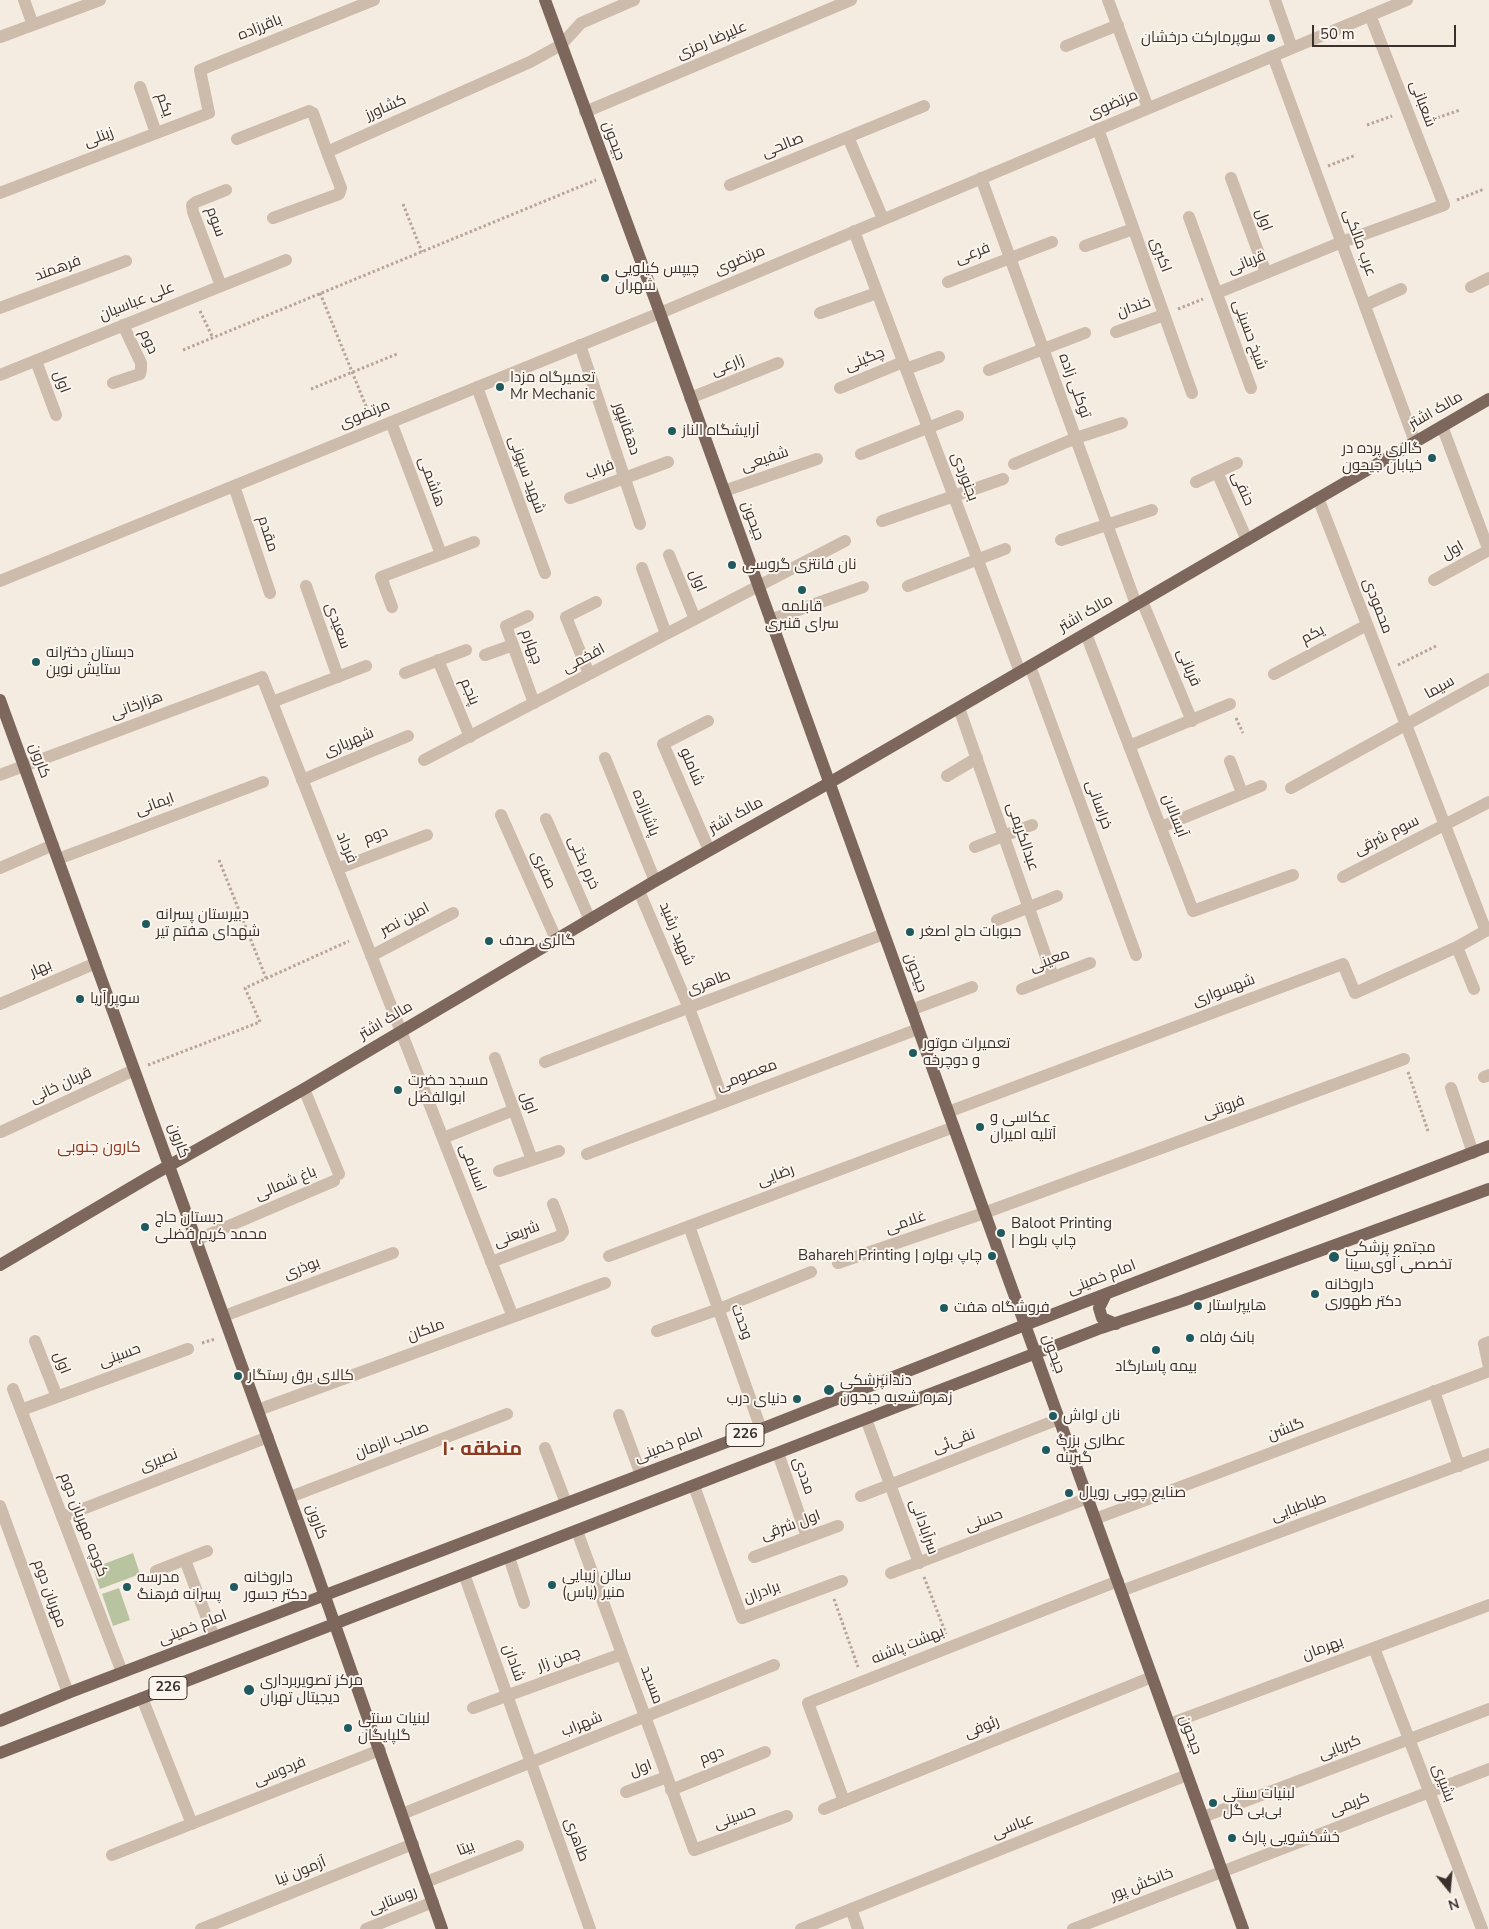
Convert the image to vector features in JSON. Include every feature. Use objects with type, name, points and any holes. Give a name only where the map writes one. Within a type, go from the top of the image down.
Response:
[{"type":"main road","name":"جیحون","points":[[545,0],[660,313],[1243,1929]]},
{"type":"main road","name":"مالک اشتر","points":[[0,1265],[169,1165],[304,1089],[655,881],[959,708],[1489,399]]},
{"type":"main road","name":"کارون","points":[[0,700],[335,1623]]},
{"type":"main road","name":"امام خمینی","points":[[0,1720],[325,1594],[761,1429],[1489,1146]]},
{"type":"main road","name":"226","points":[[0,1753],[1035,1354],[1489,1189]]},
{"type":"main road","points":[[1106,1294],[1099,1308],[1102,1318],[1116,1324]]},
{"type":"main road","points":[[335,1623],[442,1929]]},
{"type":"street","points":[[24,0],[33,25]]},
{"type":"street","points":[[0,37],[100,0]]},
{"type":"street","name":"باقرزاده","points":[[209,113],[200,70],[374,0]]},
{"type":"street","name":"کشاورز","points":[[327,152],[530,62],[561,44],[582,23],[634,0]]},
{"type":"street","name":"علیرضا رمزی","points":[[585,112],[851,0]]},
{"type":"street","points":[[1108,0],[1148,108]]},
{"type":"street","points":[[1275,0],[1292,48]]},
{"type":"street","name":"مرتضوی","points":[[0,582],[660,313],[1407,0]]},
{"type":"street","name":"شعبانی","points":[[1370,15],[1444,205]]},
{"type":"street","points":[[1066,46],[1118,25]]},
{"type":"street","name":"عرب مالکی","points":[[1273,56],[1414,442]]},
{"type":"street","name":"یکم","points":[[140,87],[156,134]]},
{"type":"street","name":"صالحی","points":[[730,185],[924,106]]},
{"type":"street","points":[[237,139],[309,111],[313,113],[341,188],[339,194],[273,218]]},
{"type":"street","name":"زینلی","points":[[0,193],[209,113]]},
{"type":"street","name":"اکبری","points":[[1098,129],[1192,393]]},
{"type":"street","points":[[848,136],[883,219]]},
{"type":"street","name":"توکلی زاده","points":[[981,178],[1107,525],[1139,603]]},
{"type":"street","name":"اول","points":[[1231,178],[1266,273]]},
{"type":"street","name":"سوم","points":[[221,286],[192,205],[226,190]]},
{"type":"street","name":"قربانی","points":[[1217,293],[1342,242],[1444,205]]},
{"type":"street","name":"شیخ حسینی","points":[[1188,217],[1251,388]]},
{"type":"street","points":[[1085,246],[1133,229]]},
{"type":"street","name":"بجنوردی","points":[[854,231],[978,560],[1025,669]]},
{"type":"street","name":"فرعی","points":[[948,282],[1052,242]]},
{"type":"street","name":"علی عباسیان","points":[[0,375],[286,260]]},
{"type":"street","name":"فرهمند","points":[[0,308],[126,261]]},
{"type":"street","points":[[1471,288],[1489,278]]},
{"type":"street","points":[[1364,305],[1401,289]]},
{"type":"street","points":[[820,313],[877,293]]},
{"type":"street","name":"خندان","points":[[1116,332],[1164,315]]},
{"type":"street","name":"دوم","points":[[113,383],[140,374],[141,369],[141,363],[124,325]]},
{"type":"street","points":[[989,370],[1085,333]]},
{"type":"street","name":"دهقانپور","points":[[580,345],[640,524]]},
{"type":"street","name":"چگینی","points":[[840,388],[905,366],[939,358]]},
{"type":"street","name":"اول","points":[[36,361],[56,415]]},
{"type":"street","name":"زارعی","points":[[690,398],[778,363]]},
{"type":"street","name":"شهید سپونی","points":[[476,387],[545,573]]},
{"type":"street","points":[[861,454],[958,416]]},
{"type":"street","name":"هاشمی","points":[[391,422],[441,554]]},
{"type":"street","points":[[1014,464],[1076,438],[1122,423]]},
{"type":"street","points":[[1442,426],[1489,550]]},
{"type":"street","name":"شفیعی","points":[[724,491],[817,459]]},
{"type":"street","name":"فراب","points":[[570,498],[668,462]]},
{"type":"street","points":[[1217,472],[1238,463]]},
{"type":"street","name":"حنفی","points":[[1196,482],[1217,472],[1247,540]]},
{"type":"street","points":[[882,521],[1003,479]]},
{"type":"street","name":"مقدم","points":[[234,486],[270,593]]},
{"type":"street","name":"محمودی","points":[[1318,498],[1487,930]]},
{"type":"street","points":[[1061,540],[1152,510]]},
{"type":"street","name":"افخمی","points":[[424,760],[845,541]]},
{"type":"street","points":[[392,607],[381,577],[474,542]]},
{"type":"street","points":[[908,586],[1005,550]]},
{"type":"street","name":"اول","points":[[1434,580],[1489,550]]},
{"type":"street","name":"اول","points":[[668,555],[695,619]]},
{"type":"street","points":[[642,568],[666,634]]},
{"type":"street","name":"سعیدی","points":[[306,586],[338,677]]},
{"type":"street","points":[[770,620],[863,587]]},
{"type":"street","points":[[589,674],[566,617],[596,602]]},
{"type":"street","name":"قربانی","points":[[1139,603],[1192,721]]},
{"type":"street","name":"چهارم","points":[[528,616],[506,626],[534,703]]},
{"type":"street","name":"یکم","points":[[1274,674],[1367,625]]},
{"type":"street","name":"آبسالان","points":[[1086,634],[1193,911],[1293,875]]},
{"type":"street","points":[[485,656],[513,645]]},
{"type":"street","points":[[405,673],[466,650]]},
{"type":"street","name":"پنجم","points":[[438,660],[470,737]]},
{"type":"street","points":[[272,702],[366,666]]},
{"type":"street","name":"خراسانی","points":[[1025,669],[1136,955]]},
{"type":"street","name":"فرداد","points":[[262,677],[401,1031]]},
{"type":"street","name":"هزارخانی","points":[[0,775],[262,677]]},
{"type":"street","name":"سیما","points":[[1406,725],[1489,679]]},
{"type":"street","points":[[1129,746],[1230,704]]},
{"type":"street","name":"عبدالکریمی","points":[[959,708],[1053,977]]},
{"type":"street","name":"شاملو","points":[[708,721],[663,744],[709,850]]},
{"type":"street","points":[[1291,788],[1406,725]]},
{"type":"street","name":"شهریاری","points":[[302,780],[408,736]]},
{"type":"street","name":"پاشازاده","points":[[605,758],[655,881]]},
{"type":"street","points":[[947,776],[977,758]]},
{"type":"street","points":[[1230,761],[1242,793]]},
{"type":"street","name":"ایمانی","points":[[58,859],[263,782]]},
{"type":"street","points":[[1161,827],[1261,786]]},
{"type":"street","name":"سوم شرقی","points":[[1343,877],[1489,802]]},
{"type":"street","name":"صفری","points":[[501,815],[556,939]]},
{"type":"street","name":"خرم بختی","points":[[546,819],[590,920]]},
{"type":"street","points":[[975,847],[1032,825]]},
{"type":"street","name":"دوم","points":[[337,869],[427,835]]},
{"type":"street","points":[[0,868],[53,845]]},
{"type":"street","name":"شهید رشید","points":[[639,891],[689,1008],[724,1102]]},
{"type":"street","points":[[997,920],[1057,896]]},
{"type":"street","name":"امین نصر","points":[[371,956],[453,913]]},
{"type":"street","name":"شهسواری","points":[[948,1112],[1343,964],[1355,993],[1457,947],[1487,930]]},
{"type":"street","name":"طاهری","points":[[546,1062],[884,934]]},
{"type":"street","points":[[1457,947],[1474,989]]},
{"type":"street","name":"بهار","points":[[0,1004],[96,963]]},
{"type":"street","name":"معینی","points":[[1022,989],[1090,963]]},
{"type":"street","points":[[911,1010],[972,987]]},
{"type":"street","name":"معصومی","points":[[587,1154],[918,1029]]},
{"type":"street","name":"اسلامی","points":[[401,1031],[513,1317]]},
{"type":"street","name":"اول","points":[[494,1058],[532,1160]]},
{"type":"street","name":"فروتنی","points":[[984,1213],[1404,1059]]},
{"type":"street","name":"قربان خانی","points":[[1,1132],[134,1070]]},
{"type":"street","points":[[1451,1088],[1473,1152]]},
{"type":"street","name":"باغ شمالی","points":[[196,1240],[336,1178],[304,1089]]},
{"type":"street","points":[[443,1138],[514,1110]]},
{"type":"street","name":"رضایی","points":[[609,1256],[954,1128]]},
{"type":"street","points":[[498,1171],[559,1151]]},
{"type":"street","name":"شریعنی","points":[[491,1262],[555,1238],[563,1232],[554,1204]]},
{"type":"street","name":"غلامی","points":[[838,1263],[984,1213]]},
{"type":"street","name":"وحدت","points":[[689,1226],[761,1429]]},
{"type":"street","name":"بوذری","points":[[224,1316],[393,1252]]},
{"type":"street","points":[[657,1331],[719,1309],[811,1272]]},
{"type":"street","name":"ملکان","points":[[258,1410],[605,1283]]},
{"type":"street","name":"اول","points":[[35,1341],[57,1397]]},
{"type":"street","points":[[1489,1342],[1484,1344],[1489,1367]]},
{"type":"street","name":"حسینی","points":[[21,1410],[188,1349]]},
{"type":"street","name":"گلشن","points":[[1095,1519],[1489,1371]]},
{"type":"street","name":"کوچه مهربان دوم","points":[[13,1389],[122,1672]]},
{"type":"street","points":[[1434,1391],[1459,1466]]},
{"type":"street","name":"صاحب الزمان","points":[[290,1497],[507,1414]]},
{"type":"street","points":[[620,1416],[640,1474]]},
{"type":"street","name":"سرآبادانی","points":[[866,1419],[919,1563]]},
{"type":"street","name":"نقی‌ئی","points":[[861,1496],[1059,1419]]},
{"type":"street","name":"نصیری","points":[[62,1517],[268,1437]]},
{"type":"street","points":[[545,1448],[566,1504]]},
{"type":"street","name":"مددی","points":[[778,1453],[807,1537]]},
{"type":"street","name":"طباطبایی","points":[[1120,1586],[1489,1454]]},
{"type":"street","name":"برادران","points":[[694,1486],[742,1618],[830,1586]]},
{"type":"street","name":"حسنی","points":[[892,1573],[1088,1498]]},
{"type":"street","name":"مهربان دوم","points":[[0,1506],[68,1693]]},
{"type":"street","name":"اول شرقی","points":[[754,1557],[838,1526]]},
{"type":"street","name":"مسجد","points":[[577,1531],[694,1850]]},
{"type":"street","points":[[156,1571],[207,1551]]},
{"type":"street","points":[[509,1557],[524,1603]]},
{"type":"street","points":[[185,1560],[214,1638]]},
{"type":"street","name":"شادان","points":[[464,1574],[531,1763]]},
{"type":"street","points":[[830,1586],[842,1581]]},
{"type":"street","name":"بهشت پاشنه","points":[[844,1801],[808,1703],[950,1647],[1120,1586]]},
{"type":"street","name":"بهرمان","points":[[1169,1724],[1489,1605]]},
{"type":"street","name":"بشیری","points":[[1374,1648],[1482,1929]]},
{"type":"street","name":"چمن زار","points":[[508,1696],[622,1654]]},
{"type":"street","name":"شهراب","points":[[402,1814],[774,1665]]},
{"type":"street","name":"رئوفی","points":[[824,1809],[1152,1676]]},
{"type":"street","points":[[473,1708],[508,1696]]},
{"type":"street","points":[[142,1698],[192,1824]]},
{"type":"street","name":"کبریایی","points":[[1203,1817],[1489,1709]]},
{"type":"street","name":"فردوسی","points":[[112,1855],[380,1750]]},
{"type":"street","name":"دوم","points":[[672,1790],[765,1752]]},
{"type":"street","name":"طاهری","points":[[531,1763],[590,1929]]},
{"type":"street","name":"کریمی","points":[[1222,1871],[1489,1770]]},
{"type":"street","name":"عباسی","points":[[801,1929],[1187,1775]]},
{"type":"street","name":"اول","points":[[626,1792],[667,1777]]},
{"type":"street","name":"حسینی","points":[[694,1850],[787,1816]]},
{"type":"street","name":"آزمون نیا","points":[[201,1929],[413,1844]]},
{"type":"street","name":"بیتا","points":[[426,1882],[518,1846]]},
{"type":"street","name":"خانکش پور","points":[[1073,1929],[1222,1871]]},
{"type":"street","name":"روستایی","points":[[366,1929],[433,1902]]},
{"type":"street","points":[[851,1909],[858,1929]]},
{"type":"path","points":[[1367,125],[1407,110]]},
{"type":"path","points":[[1413,126],[1460,110]]},
{"type":"path","points":[[1316,171],[1356,155]]},
{"type":"path","points":[[183,350],[608,175]]},
{"type":"path","points":[[1444,205],[1484,189]]},
{"type":"path","points":[[403,204],[422,252]]},
{"type":"path","points":[[320,293],[374,429]]},
{"type":"path","name":"قربانی","points":[[1164,315],[1217,293]]},
{"type":"path","points":[[194,297],[213,338]]},
{"type":"path","points":[[311,389],[397,354]]},
{"type":"path","points":[[1385,672],[1438,645]]},
{"type":"path","points":[[219,860],[266,978]]},
{"type":"path","points":[[134,1070],[260,1022],[245,988],[363,935]]},
{"type":"path","points":[[1404,1059],[1428,1131]]},
{"type":"path","points":[[188,1349],[230,1333]]},
{"type":"path","name":"سرآبادانی","points":[[919,1563],[950,1647]]},
{"type":"path","points":[[830,1586],[863,1682]]},
{"type":"green space","points":[[133,1553],[140,1574],[100,1589],[93,1568]]},
{"type":"green space","points":[[119,1588],[130,1620],[113,1626],[102,1594]]},
{"type":"place","name":"سوپرمارکت درخشان","points":[[1271,38]]},
{"type":"place","name":"چیپس کیلویی شهران","points":[[605,278]]},
{"type":"place","name":"تعمیرگاه مزدا Mr Mechanic","points":[[500,387]]},
{"type":"place","name":"آرایشگاه الناز","points":[[672,431]]},
{"type":"place","name":"گالری پرده در خیابان جیحون","points":[[1432,458]]},
{"type":"place","name":"نان فانتزی گروسی","points":[[732,565]]},
{"type":"place","name":"قابلمه سرای قنبری","points":[[802,590]]},
{"type":"place","name":"دبستان دخترانه ستایش نوین","points":[[36,662]]},
{"type":"place","name":"دبیرستان پسرانه شهدای هفتم تیر","points":[[146,924]]},
{"type":"place","name":"حبوبات حاج اصغر","points":[[910,932]]},
{"type":"place","name":"گالری صدف","points":[[489,941]]},
{"type":"place","name":"سوپر آریا","points":[[80,999]]},
{"type":"place","name":"تعمیرات موتور و دوچرخه","points":[[913,1053]]},
{"type":"place","name":"مسجد حضرت ابوالفضل","points":[[398,1090]]},
{"type":"place","name":"عکاسی و آتلیه امیران","points":[[980,1127]]},
{"type":"place","name":"دبستان حاج محمد کریم فضلی","points":[[145,1227]]},
{"type":"place","name":"Baloot Printing | چاپ بلوط","points":[[1001,1233]]},
{"type":"place","name":"Bahareh Printing | چاپ بهاره","points":[[992,1256]]},
{"type":"place","name":"مجتمع پزشکی تخصصی آوی‌سینا","points":[[1334,1257]]},
{"type":"place","name":"داروخانه دکتر طهوری","points":[[1315,1294]]},
{"type":"place","name":"هایپراستار","points":[[1198,1306]]},
{"type":"place","name":"فروشگاه هفت","points":[[944,1308]]},
{"type":"place","name":"بانک رفاه","points":[[1190,1338]]},
{"type":"place","name":"بیمه پاسارگاد","points":[[1156,1350]]},
{"type":"place","name":"کالای برق رستگار","points":[[238,1376]]},
{"type":"place","name":"دندانپزشکی زهره شعبه جیحون","points":[[829,1390]]},
{"type":"place","name":"دنیای درب","points":[[797,1399]]},
{"type":"place","name":"نان لواش","points":[[1053,1416]]},
{"type":"place","name":"عطاری بزرگ گبرینه","points":[[1046,1450]]},
{"type":"place","name":"صنایع چوبی رویال","points":[[1069,1493]]},
{"type":"place","name":"سالن زیبایی منیر (یاس)","points":[[552,1585]]},
{"type":"place","name":"مدرسه پسرانه فرهنگ","points":[[127,1587]]},
{"type":"place","name":"داروخانه دکتر جسور","points":[[234,1587]]},
{"type":"place","name":"مرکز تصویربرداری دیجیتال تهران","points":[[249,1690]]},
{"type":"place","name":"لبنیات سنتی گلپایگان","points":[[348,1728]]},
{"type":"place","name":"لبنیات سنتی بی‌بی گل","points":[[1213,1803]]},
{"type":"place","name":"خشکشویی پارک","points":[[1232,1838]]},
{"type":"district","name":"کارون جنوبی","points":[[99,1148]]},
{"type":"district","name":"منطقه ۱۰","points":[[482,1450]]}]
